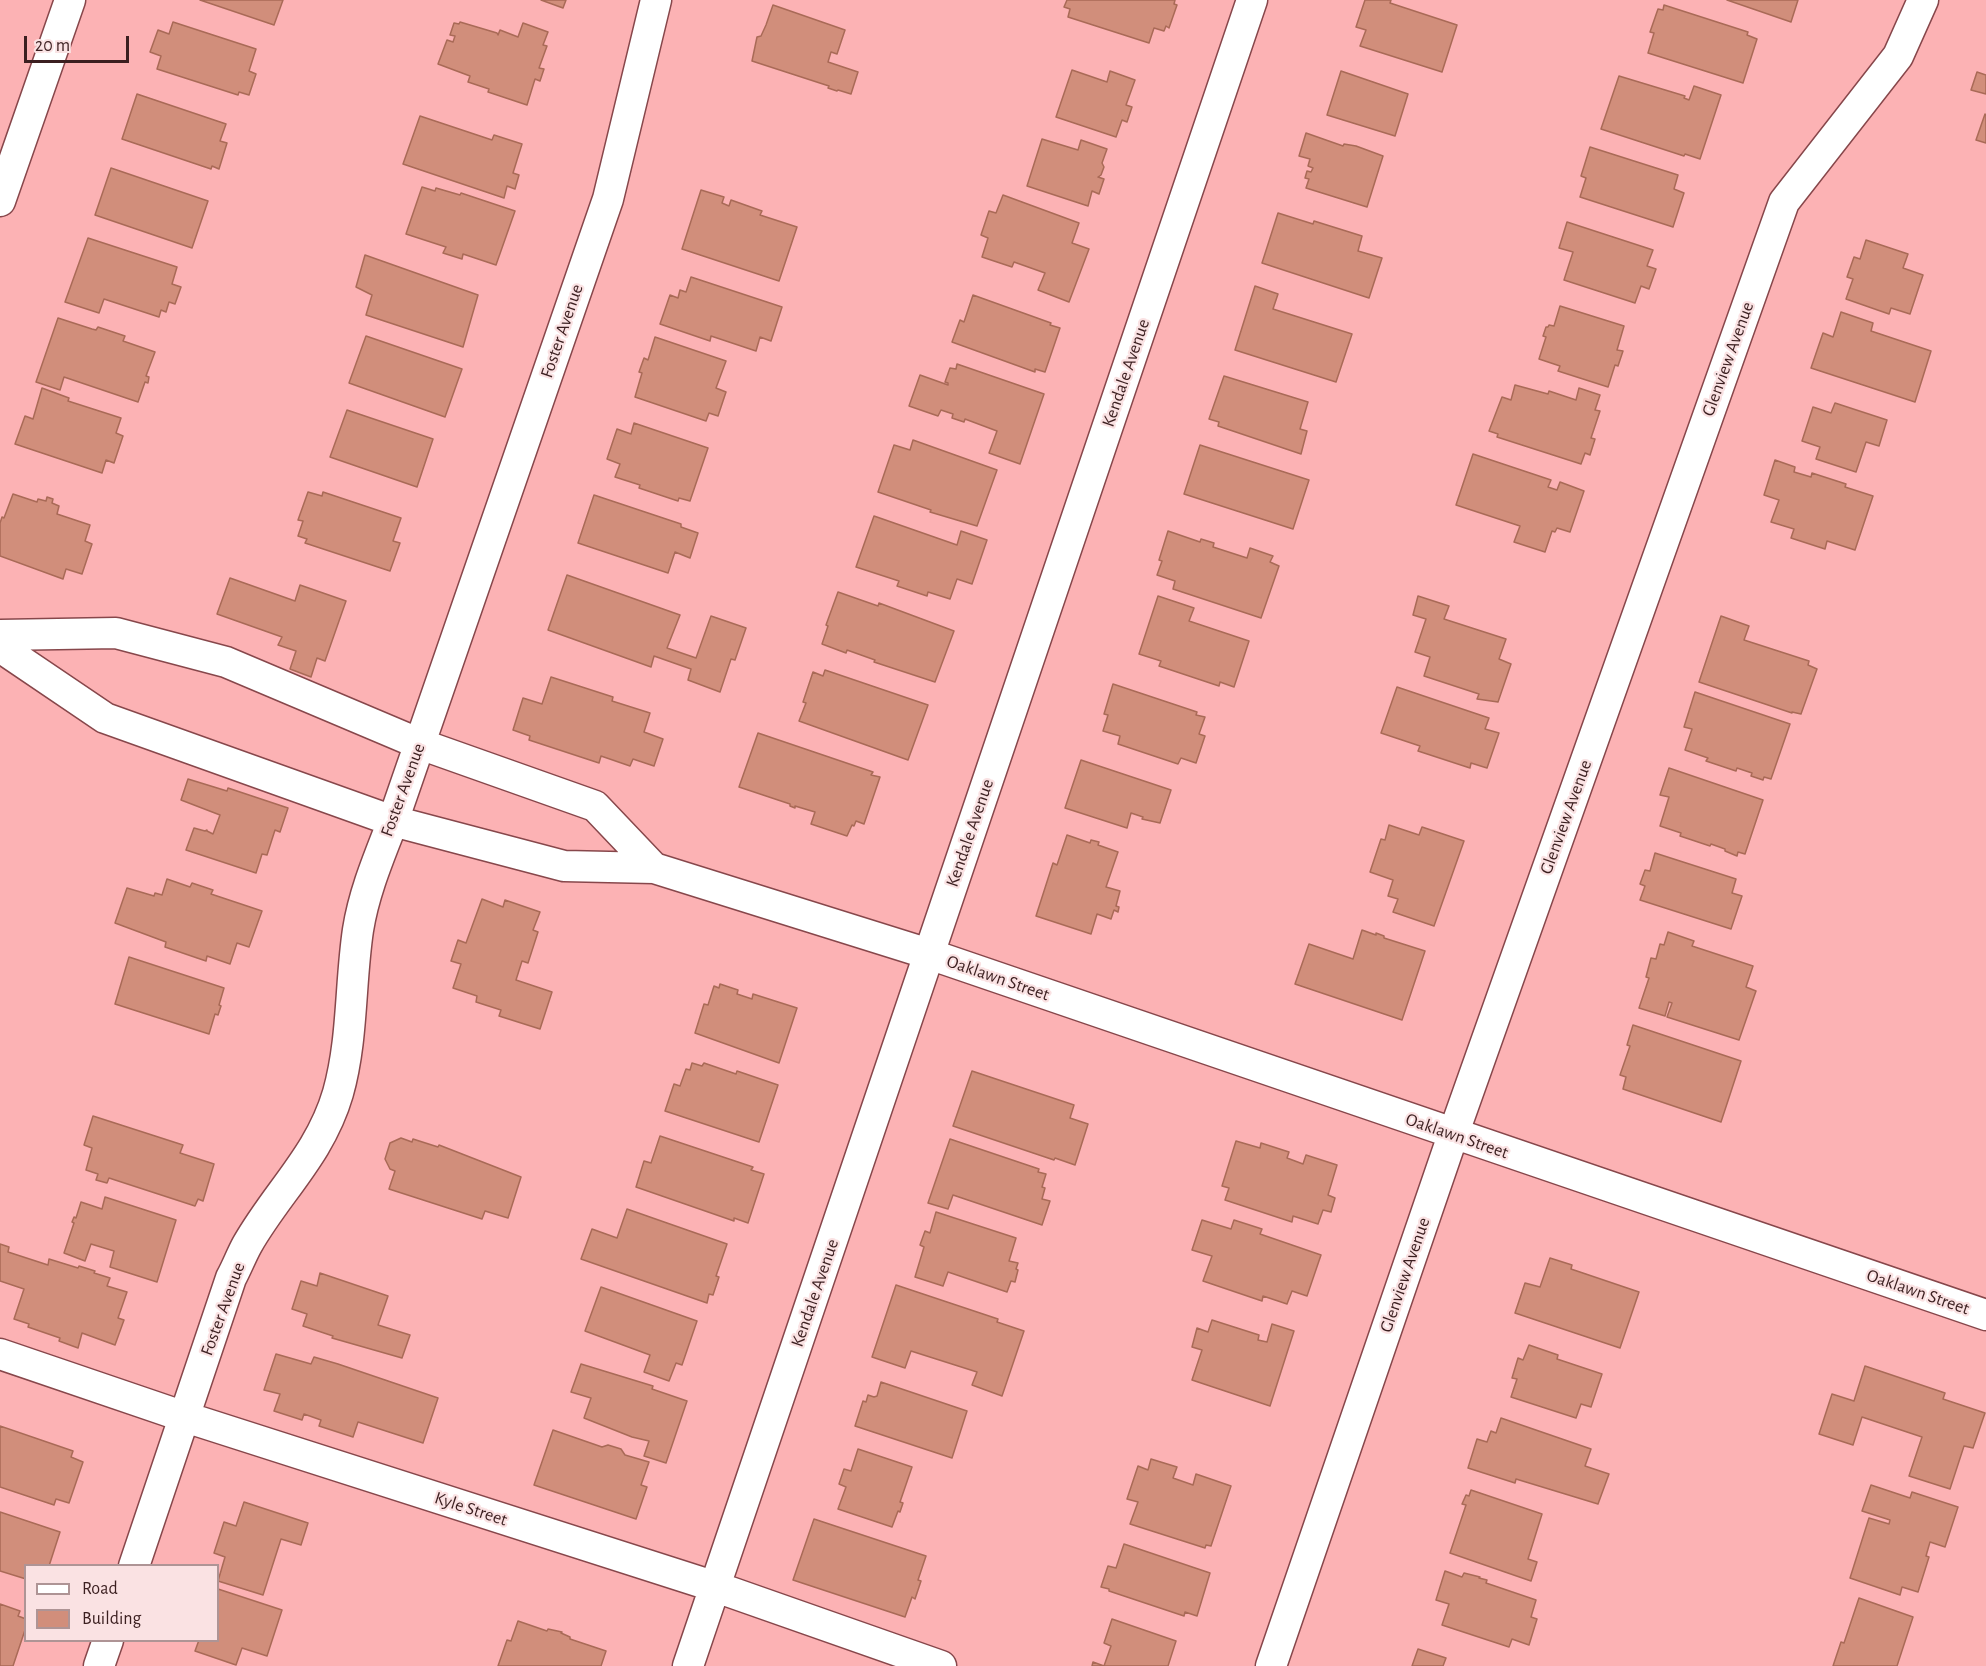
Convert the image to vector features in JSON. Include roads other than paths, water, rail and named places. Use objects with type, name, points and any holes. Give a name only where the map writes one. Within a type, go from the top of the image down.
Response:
[{"type":"street","points":[[0,201],[70,0]]},
{"type":"street","name":"Foster Avenue","points":[[135,1564],[231,1278],[248,1244],[306,1162],[325,1128],[338,1092],[346,1050],[358,931],[364,900],[608,199],[656,0]]},
{"type":"street","name":"Kendale Avenue","points":[[688,1666],[1252,0]]},
{"type":"street","name":"Glenview Avenue","points":[[1271,1666],[1453,1135],[1784,202],[1898,56],[1923,0]]},
{"type":"street","points":[[0,635],[116,633],[226,662],[420,744],[595,806],[654,868]]},
{"type":"street","points":[[0,647],[105,718],[393,821],[564,866],[654,868]]},
{"type":"street","name":"Oaklawn Street","points":[[654,868],[929,954],[1453,1135],[1986,1315]]},
{"type":"street","name":"Kyle Street","points":[[0,1354],[185,1418],[716,1587],[941,1666]]},
{"type":"street","points":[[99,1666],[108,1642]]}]
